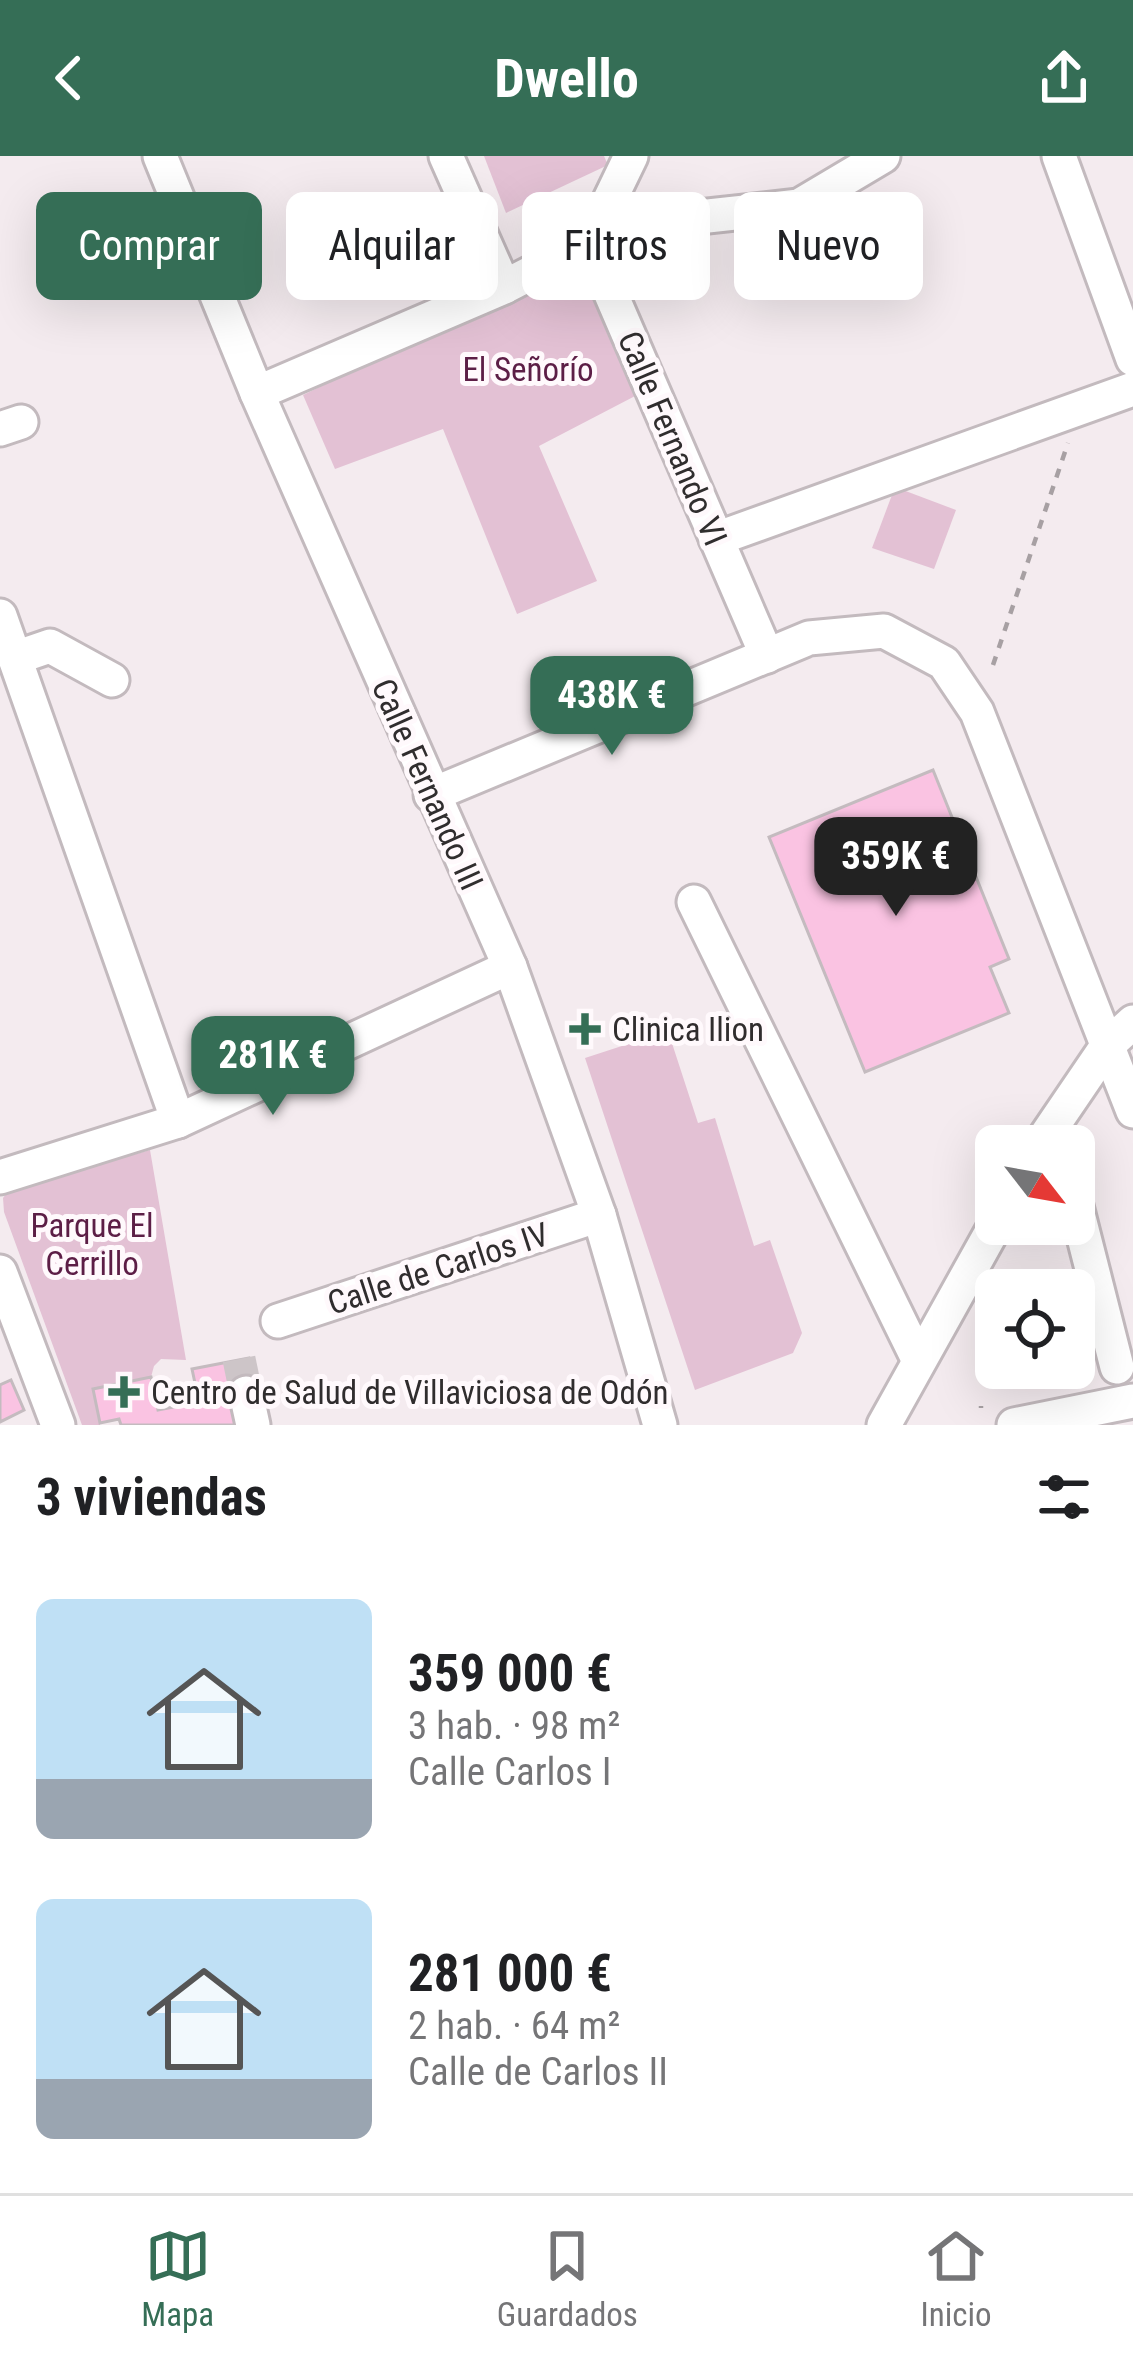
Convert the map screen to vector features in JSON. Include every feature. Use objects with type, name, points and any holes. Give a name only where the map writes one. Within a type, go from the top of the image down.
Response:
[{"type":"street","name":"Calle Fernando III","points":[[160,156],[257,393],[510,967],[599,1215],[660,1425]]},
{"type":"street","points":[[446,156],[504,287]]},
{"type":"street","points":[[614,192],[631,156]]},
{"type":"street","points":[[710,215],[800,206],[883,156]]},
{"type":"street","points":[[1059,156],[1133,359]]},
{"type":"street","points":[[257,393],[522,278]]},
{"type":"street","name":"Calle Fernando VI","points":[[613,300],[767,656]]},
{"type":"street","points":[[716,539],[1133,388]]},
{"type":"street","points":[[0,616],[178,1121]]},
{"type":"street","points":[[431,795],[809,638],[884,631],[944,663],[977,712],[1133,1111]]},
{"type":"street","points":[[15,658],[50,646],[112,680]]},
{"type":"street","points":[[694,902],[920,1361]]},
{"type":"street","points":[[0,1177],[178,1121],[510,967]]},
{"type":"street","points":[[1050,1125],[1107,1046],[1133,1022]]},
{"type":"street","name":"Calle de Carlos IV","points":[[278,1321],[599,1215]]},
{"type":"street","points":[[884,1425],[984,1245]]},
{"type":"street","points":[[1086,1245],[1117,1367]]},
{"type":"street","points":[[0,1272],[6,1308],[49,1422]]},
{"type":"street","points":[[1014,1425],[1133,1401]]},
{"type":"path","points":[[993,665],[1067,443]]},
{"type":"green space","points":[[484,156],[604,156],[608,165],[551,192],[522,192],[522,205],[506,213]]},
{"type":"green space","name":"El Señorío","points":[[522,289],[522,300],[596,300],[637,395],[539,446],[597,581],[517,614],[443,429],[335,469],[303,395]]},
{"type":"green space","points":[[895,487],[956,510],[934,569],[872,548]]},
{"type":"green space","points":[[668,1031],[698,1123],[715,1118],[754,1246],[770,1240],[802,1333],[793,1353],[695,1390],[585,1058]]},
{"type":"green space","name":"Parque El Cerrillo","points":[[150,1150],[186,1360],[161,1359],[151,1377],[93,1389],[100,1425],[82,1425],[4,1212],[3,1198],[9,1190]]},
{"type":"building","points":[[933,770],[1009,959],[990,967],[1009,1013],[865,1072],[769,837]]},
{"type":"building","name":"Centro de Salud de Villaviciosa de Odón","points":[[249,1358],[256,1391],[242,1425],[121,1425],[119,1419],[100,1423],[93,1389],[151,1377],[158,1410],[199,1402],[192,1369]]},
{"type":"building","points":[[11,1380],[24,1410],[0,1422],[0,1385]]},
{"type":"tunnel","points":[[239,1359],[246,1393]]},
{"type":"place","name":"Clinica Ilion","points":[[585,1029]]},
{"type":"place","name":"Centro de Salud de Villaviciosa de Odón","points":[[124,1392]]}]
